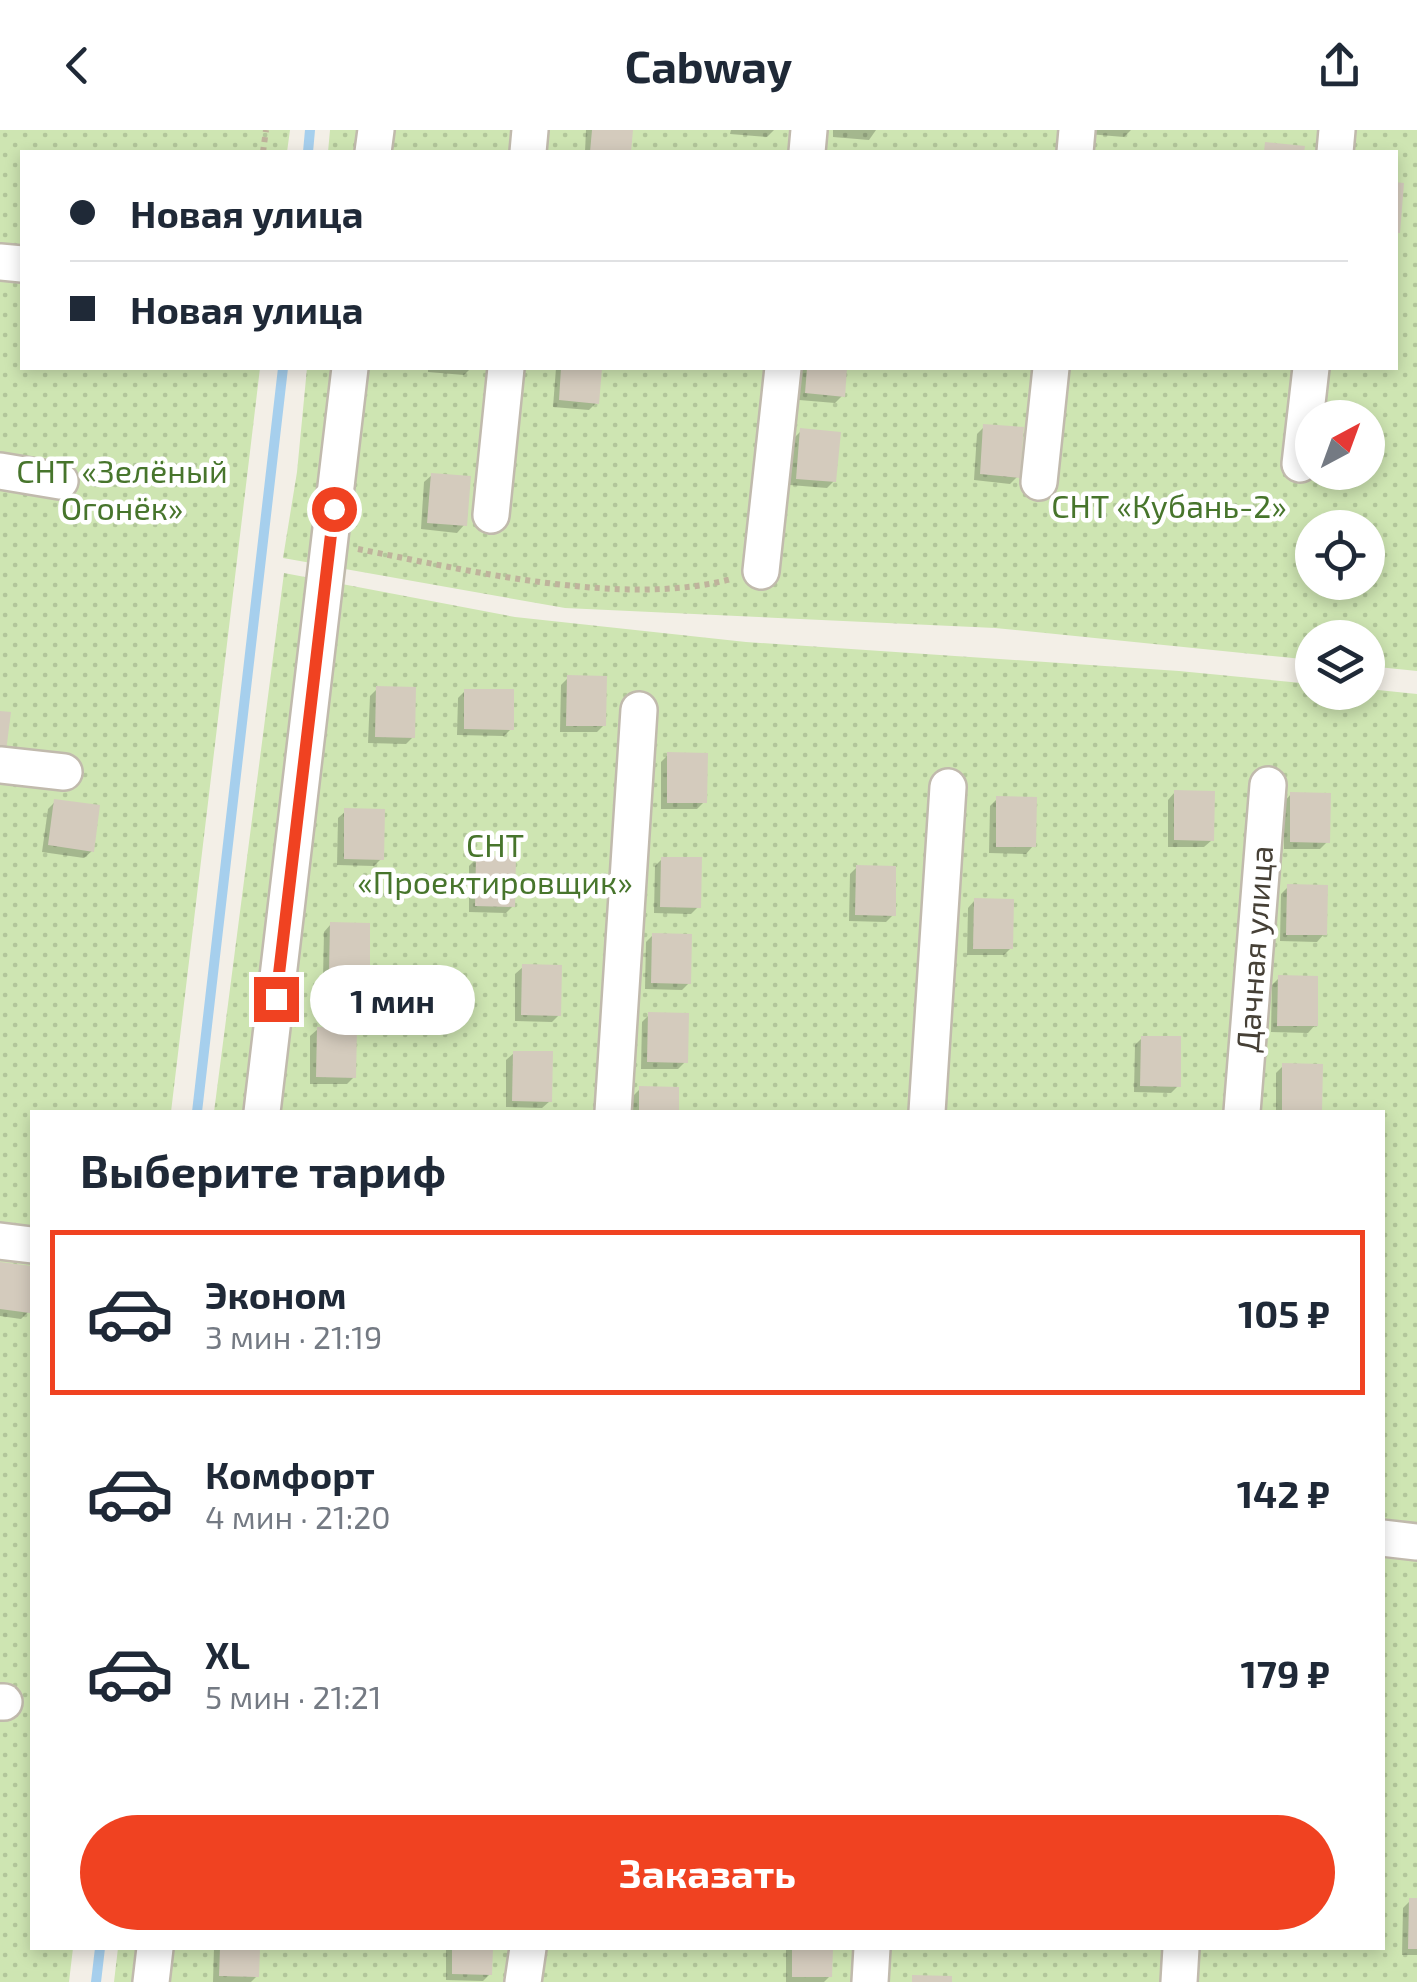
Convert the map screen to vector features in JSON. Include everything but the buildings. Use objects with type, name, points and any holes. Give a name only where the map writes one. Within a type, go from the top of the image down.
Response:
[{"type":"street","points":[[262,1110],[350,370]]},
{"type":"street","points":[[491,514],[506,370]]},
{"type":"street","points":[[761,571],[783,370]]},
{"type":"street","points":[[1039,482],[1051,370]]},
{"type":"street","points":[[1307,400],[1311,370]]},
{"type":"street","points":[[0,472],[60,482]]},
{"type":"street","points":[[613,1110],[639,710]]},
{"type":"street","points":[[0,766],[64,772]]},
{"type":"street","name":"Дачная улица","points":[[1242,1110],[1268,785]]},
{"type":"street","points":[[926,1110],[948,787]]},
{"type":"street","points":[[0,1241],[30,1244]]},
{"type":"street","points":[[1385,1538],[1417,1542]]},
{"type":"street","points":[[151,1982],[155,1950]]},
{"type":"street","points":[[523,1982],[528,1950]]},
{"type":"street","points":[[870,1982],[872,1950]]},
{"type":"street","points":[[1179,1982],[1181,1950]]},
{"type":"path","points":[[371,552],[606,589],[697,588],[761,571]]},
{"type":"green space","name":"СНТ «Зелёный Огонёк»","points":[[0,130],[290,130],[287,150],[20,150],[20,370],[260,370],[171,1110],[30,1110],[30,1950],[73,1950],[69,1982],[0,1982]]},
{"type":"green space","name":"СНТ «Кубань-2»","points":[[330,130],[1417,130],[1417,671],[1385,668],[1385,620],[1295,620],[1295,658],[995,628],[565,608],[283,558],[297,472],[307,370],[1398,370],[1398,150],[328,150]]},
{"type":"green space","name":"СНТ «Проектировщик»","points":[[284,573],[515,617],[746,642],[1295,682],[1295,710],[1385,710],[1385,691],[1417,694],[1417,1982],[114,1982],[118,1950],[1385,1950],[1385,1110],[214,1110]]},
{"type":"waterway","points":[[308,150],[310,130]]},
{"type":"waterway","points":[[197,1110],[283,370]]},
{"type":"waterway","points":[[96,1982],[100,1950]]},
{"type":"route","points":[[276,999],[334,509]]}]
